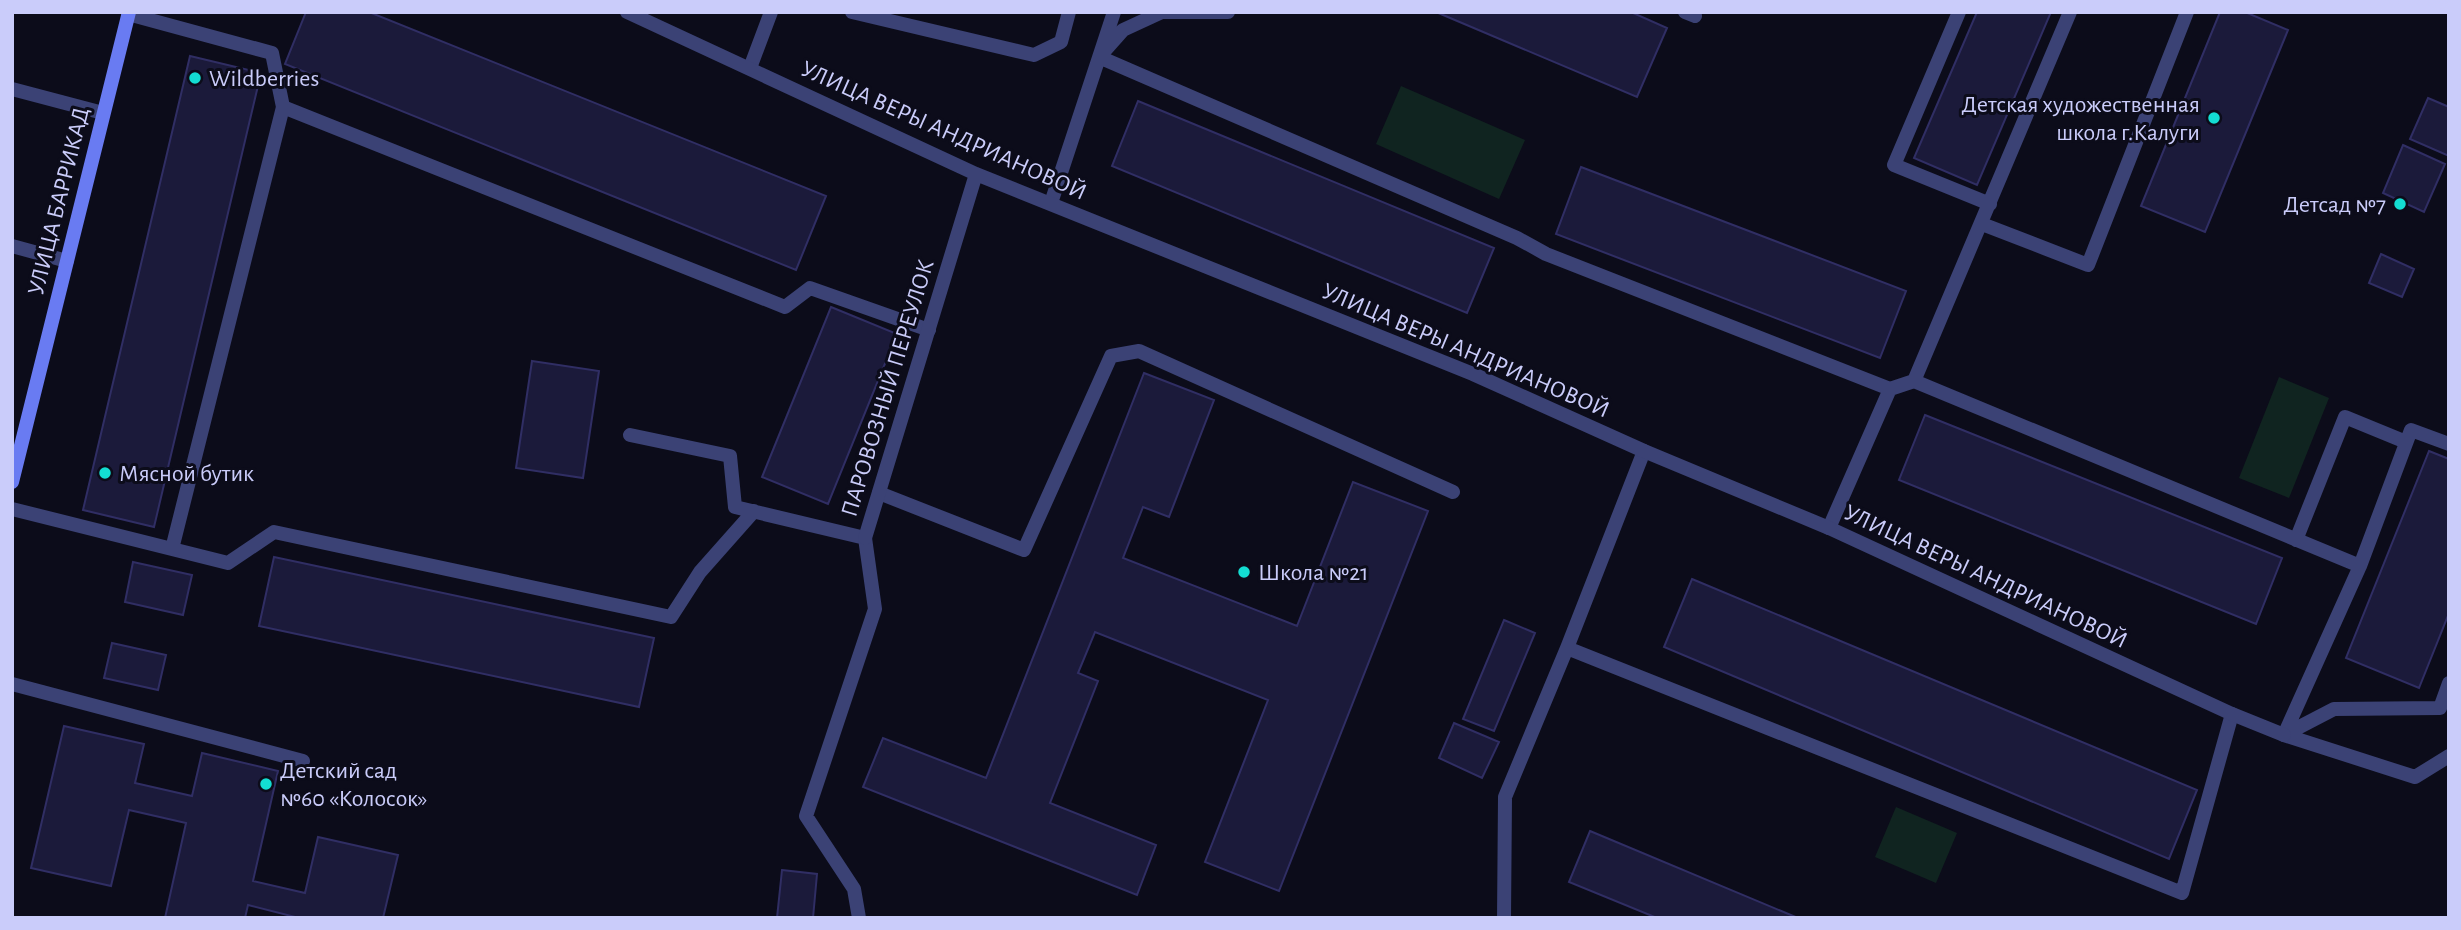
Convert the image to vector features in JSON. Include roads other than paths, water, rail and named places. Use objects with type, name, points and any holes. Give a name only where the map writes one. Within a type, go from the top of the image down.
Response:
[{"type":"street","name":"УЛИЦА ВЕРЫ АНДРИАНОВОЙ","points":[[627,12],[976,174],[1473,374],[1644,451],[1829,528],[2232,714],[2284,735],[2415,777],[2449,756]]},
{"type":"street","points":[[750,68],[771,12]]},
{"type":"street","points":[[852,12],[1034,55],[1061,42],[1069,12]]},
{"type":"street","points":[[1051,203],[1114,12]]},
{"type":"street","points":[[1099,57],[1123,30],[1162,12],[1228,12]]},
{"type":"street","points":[[1959,12],[1894,165],[1990,204]]},
{"type":"street","points":[[1914,382],[2070,12]]},
{"type":"street","points":[[1982,224],[2088,265],[2187,12]]},
{"type":"street","points":[[128,13],[272,53],[282,107],[172,550]]},
{"type":"street","name":"УЛИЦА БАРРИКАД","points":[[12,482],[128,13]]},
{"type":"street","points":[[1099,57],[1517,238],[1546,254],[1890,389],[1914,382],[2360,566]]},
{"type":"street","points":[[12,89],[103,113]]},
{"type":"street","points":[[282,107],[785,307],[810,288],[929,330]]},
{"type":"street","name":"ПАРОВОЗНЫЙ ПЕРЕУЛОК","points":[[859,918],[854,889],[806,816],[875,608],[865,538],[976,174]]},
{"type":"street","points":[[12,246],[67,261]]},
{"type":"street","points":[[879,493],[1024,550],[1111,356],[1139,351],[1453,492]]},
{"type":"street","points":[[1829,528],[1890,389]]},
{"type":"street","points":[[2296,540],[2345,417],[2406,442]]},
{"type":"street","points":[[2284,735],[2360,566],[2411,430],[2449,444]]},
{"type":"street","points":[[630,435],[730,457],[735,506],[865,538]]},
{"type":"street","points":[[1504,918],[1505,797],[1644,451]]},
{"type":"street","points":[[12,509],[228,563],[274,531],[671,617],[700,572],[754,511]]},
{"type":"street","points":[[1567,648],[2182,893],[2232,714]]},
{"type":"street","points":[[2284,735],[2334,709],[2440,708],[2449,683]]},
{"type":"street","points":[[12,684],[303,761]]},
{"type":"place","name":"Wildberries","points":[[195,78]]},
{"type":"place","name":"Детская художественная школа г.Калуги","points":[[2214,118]]},
{"type":"place","name":"Детсад №7","points":[[2400,204]]},
{"type":"place","name":"Мясной бутик","points":[[105,473]]},
{"type":"place","name":"Школа №21","points":[[1244,572]]},
{"type":"place","name":"Детский сад №60 «Колосок»","points":[[266,784]]}]
